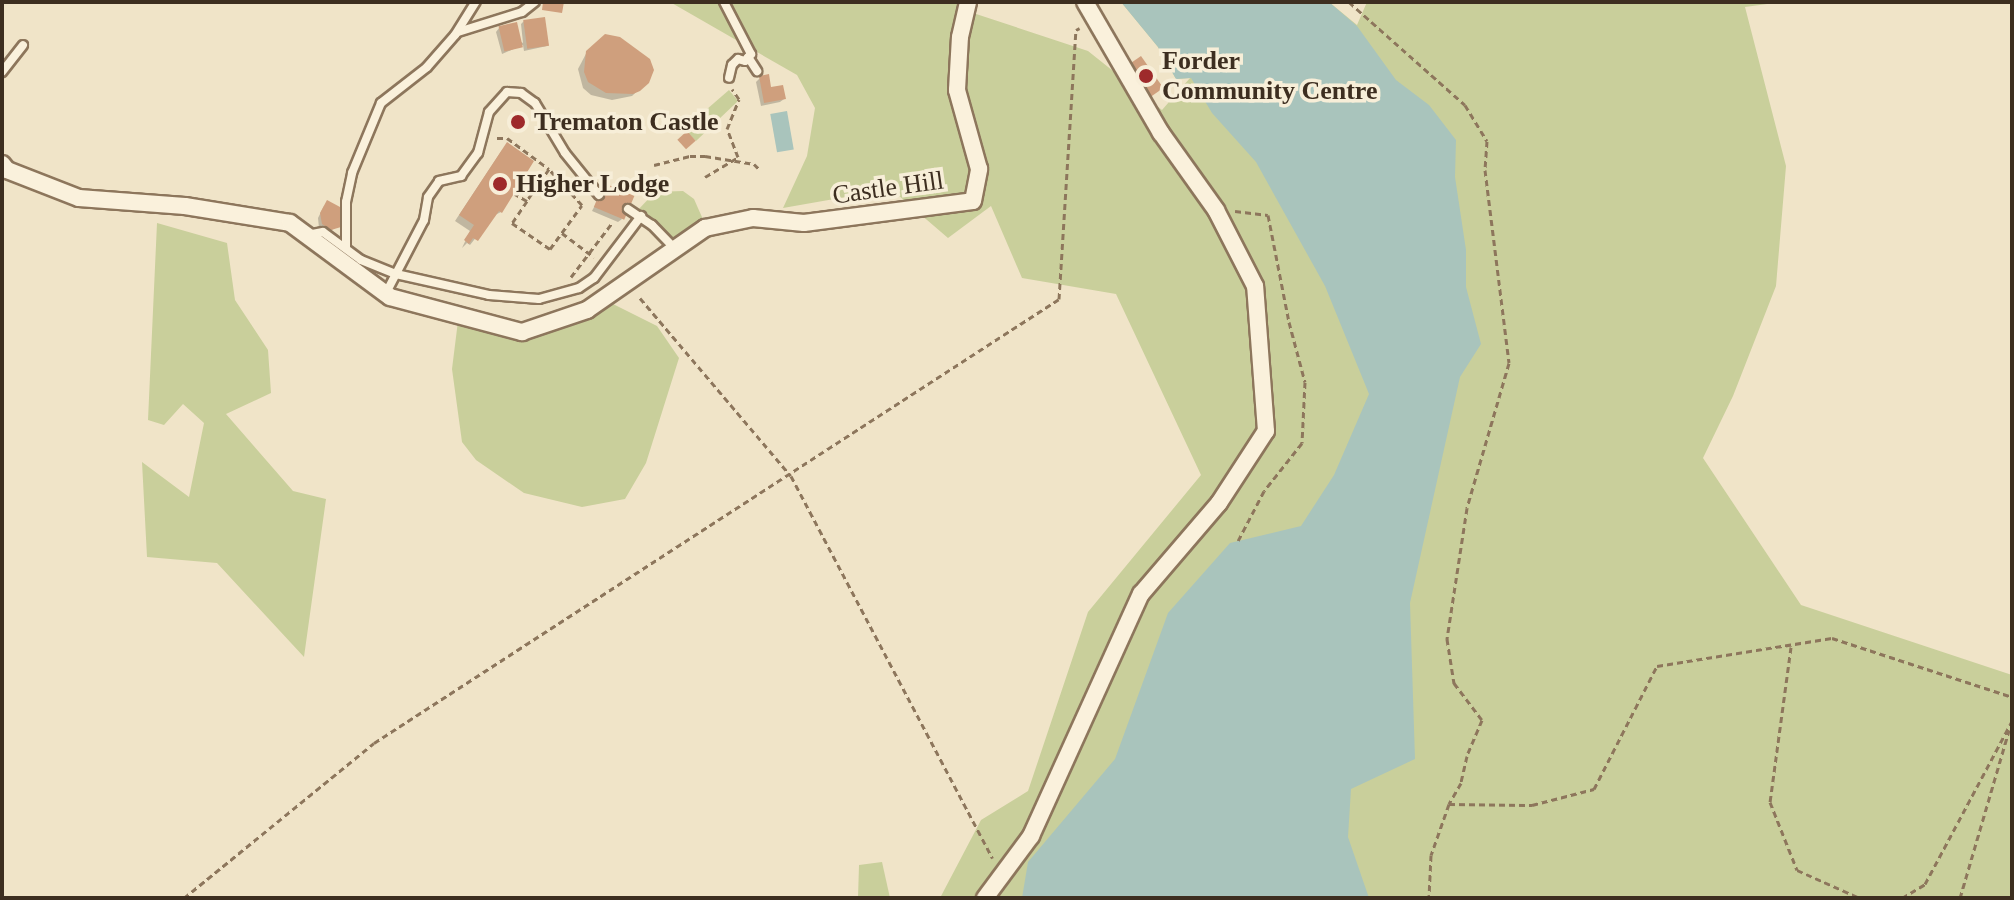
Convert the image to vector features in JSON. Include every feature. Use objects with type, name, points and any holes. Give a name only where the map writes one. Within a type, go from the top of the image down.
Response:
[{"type":"street","name":"Castle Hill","points":[[386,294],[522,332],[587,310],[705,228],[753,218],[804,223],[973,201],[979,169],[957,90],[960,37],[968,2]]},
{"type":"street","points":[[985,898],[1031,836],[1141,594],[1219,503],[1266,431],[1255,286],[1216,210],[1161,133],[1085,2]]},
{"type":"street","points":[[2,164],[7,170],[79,198],[185,206],[290,223],[386,294]]},
{"type":"lane","points":[[346,248],[348,189],[363,139],[381,103],[427,67],[457,32],[476,2]]},
{"type":"lane","points":[[457,32],[522,12],[535,2]]},
{"type":"lane","points":[[724,2],[740,27],[751,54],[732,65],[729,78]]},
{"type":"lane","points":[[2,72],[23,45]]},
{"type":"lane","points":[[748,57],[757,71]]},
{"type":"lane","points":[[386,294],[424,220],[428,197],[439,181],[461,176],[478,153],[489,112],[507,92],[521,93],[535,103],[565,153],[599,195]]},
{"type":"lane","points":[[628,209],[641,216],[674,248]]},
{"type":"lane","points":[[306,235],[323,232],[374,267],[396,274],[489,295],[539,299],[579,288],[604,266],[641,216]]},
{"type":"path","points":[[1349,2],[1465,105],[1487,141],[1485,170],[1509,363],[1467,508],[1447,639],[1454,683],[1482,720],[1467,756],[1461,783],[1449,804],[1431,855],[1429,898]]},
{"type":"path","points":[[184,898],[374,743],[791,476],[1059,299],[1076,30],[1093,19]]},
{"type":"path","points":[[705,177],[738,157],[727,129],[739,99],[729,84],[729,78]]},
{"type":"path","points":[[482,138],[507,138],[549,169],[582,205],[550,249],[512,223],[549,169]]},
{"type":"path","points":[[654,165],[690,156],[723,157],[754,164],[760,170]]},
{"type":"path","points":[[515,194],[527,201]]},
{"type":"path","points":[[1216,210],[1268,215],[1289,322],[1305,382],[1302,443],[1264,491],[1238,541]]},
{"type":"path","points":[[557,296],[612,223]]},
{"type":"path","points":[[562,233],[604,266]]},
{"type":"path","points":[[640,298],[791,476],[1001,876]]},
{"type":"path","points":[[1449,804],[1532,805],[1594,789],[1657,666],[1791,647],[1832,638],[2012,697]]},
{"type":"path","points":[[1791,647],[1770,802],[1797,870],[1860,898]]},
{"type":"path","points":[[1902,898],[1925,884],[2012,722]]},
{"type":"path","points":[[1960,898],[2012,722]]},
{"type":"green space","points":[[670,2],[967,2],[967,11],[1088,51],[1162,110],[1190,78],[1176,79],[1158,47],[1121,2],[1329,2],[1357,25],[1367,2],[1781,2],[1745,7],[1786,166],[1776,286],[1733,396],[1703,458],[1801,605],[2012,675],[2012,898],[940,898],[981,820],[1028,791],[1088,612],[1201,475],[1116,294],[1022,278],[991,206],[948,238],[891,189],[783,208],[807,156],[815,108],[797,75]]},
{"type":"green space","points":[[729,90],[738,101],[696,141],[684,129]]},
{"type":"green space","points":[[683,191],[694,199],[705,224],[676,244],[637,211],[655,192]]},
{"type":"green space","points":[[157,223],[227,243],[235,300],[268,350],[271,393],[226,414],[293,491],[326,499],[304,657],[217,563],[147,557],[142,462],[189,497],[204,423],[183,404],[164,425],[148,420]]},
{"type":"green space","points":[[609,302],[657,326],[679,358],[646,463],[625,499],[582,507],[524,493],[476,460],[462,442],[452,369],[459,313],[521,327]]},
{"type":"green space","points":[[882,862],[890,898],[858,898],[859,865]]},
{"type":"water","points":[[1121,2],[1329,2],[1357,26],[1396,80],[1429,105],[1456,140],[1455,177],[1466,250],[1466,287],[1481,344],[1460,377],[1410,603],[1415,759],[1351,789],[1348,837],[1369,898],[1022,898],[1028,862],[1115,759],[1168,613],[1230,543],[1301,526],[1334,475],[1369,394],[1325,286],[1256,162],[1212,113],[1191,78],[1176,79],[1158,47]]},
{"type":"water","points":[[787,111],[794,149],[777,152],[770,114]]},
{"type":"building","points":[[543,2],[564,2],[562,13],[542,10]]},
{"type":"building","points":[[545,17],[549,46],[527,49],[523,20]]},
{"type":"building","points":[[517,22],[523,47],[504,52],[498,26]]},
{"type":"building","name":"Trematon Castle","points":[[605,34],[620,37],[650,59],[654,70],[649,83],[640,91],[633,94],[606,93],[588,82],[584,72],[586,51]]},
{"type":"building","name":"Forder Community Centre","points":[[1141,56],[1163,88],[1151,97],[1129,65]]},
{"type":"building","points":[[769,74],[771,87],[783,85],[786,99],[764,103],[759,76]]},
{"type":"building","points":[[687,131],[696,141],[686,149],[677,140]]},
{"type":"building","name":"Higher Lodge","points":[[507,142],[534,161],[502,213],[499,211],[478,241],[473,238],[469,244],[464,240],[474,225],[459,215]]},
{"type":"building","points":[[604,183],[634,196],[624,220],[594,207]]},
{"type":"building","points":[[327,200],[340,207],[341,227],[331,230],[322,224],[320,213]]},
{"type":"place","name":"Forder Community Centre","points":[[1146,76]]},
{"type":"place","name":"Trematon Castle","points":[[518,122]]},
{"type":"place","name":"Higher Lodge","points":[[500,184]]}]
